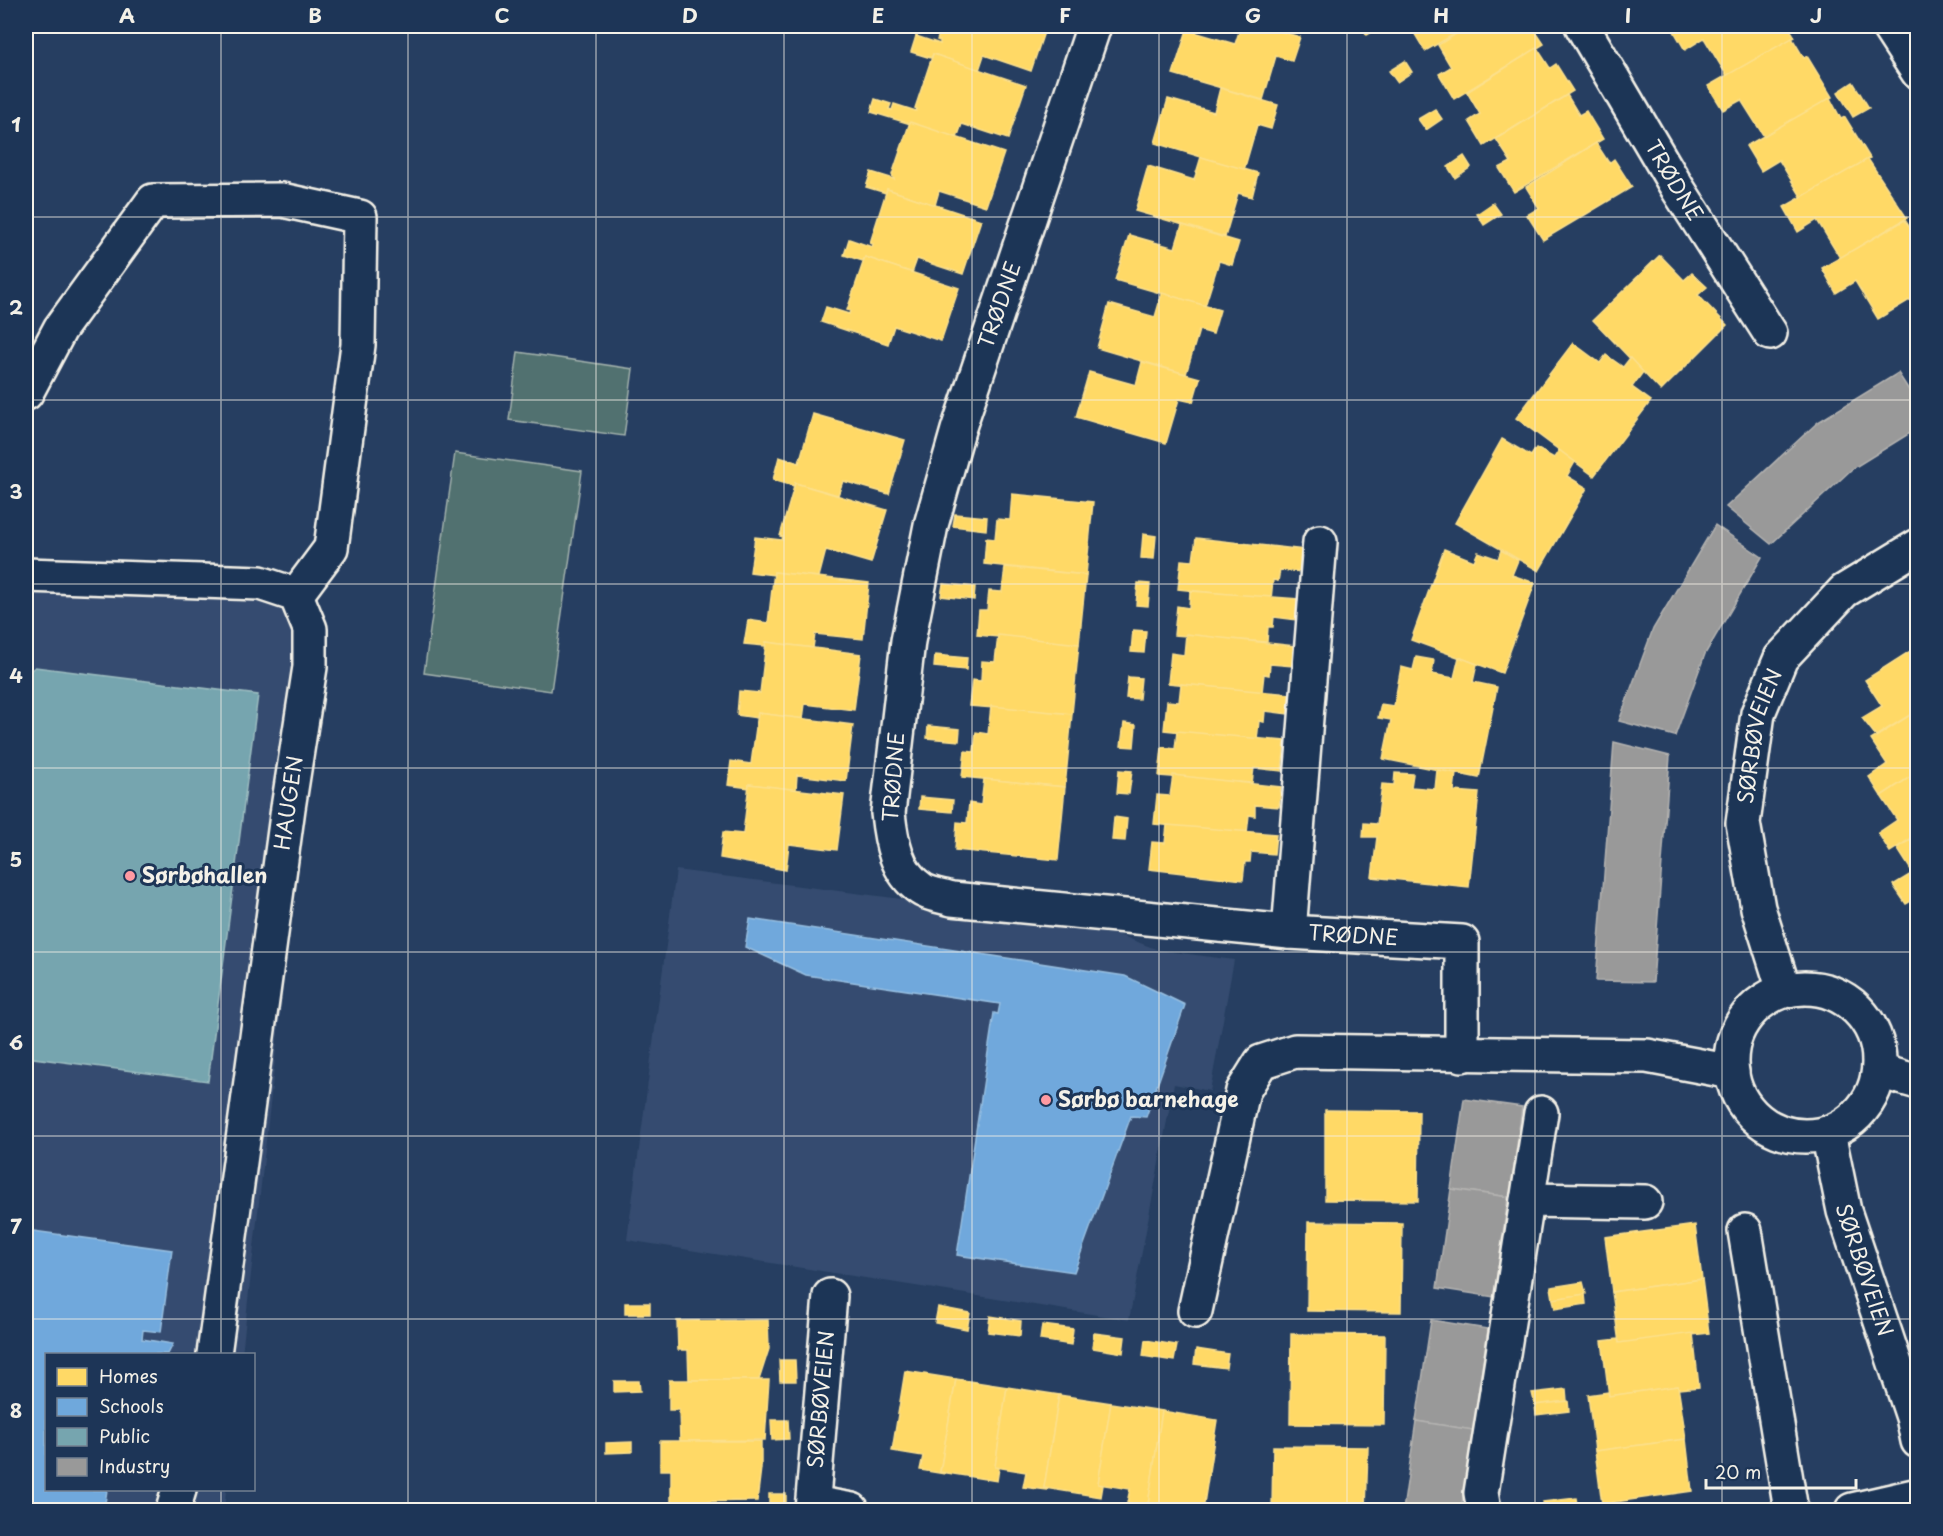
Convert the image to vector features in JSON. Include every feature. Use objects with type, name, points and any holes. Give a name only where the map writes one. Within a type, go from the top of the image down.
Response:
[{"type":"street","name":"TRØDNE","points":[[1095,26],[958,430],[931,525],[908,641],[888,813],[891,842],[902,868],[921,890],[952,899],[1290,932],[1462,942],[1462,1055]]},
{"type":"street","name":"TRØDNE","points":[[1582,26],[1678,189],[1770,333]]},
{"type":"street","points":[[1901,33],[1917,72]]},
{"type":"street","points":[[26,393],[60,329],[153,201],[282,200],[360,217],[358,345],[331,548],[296,596],[260,583],[26,575]]},
{"type":"street","points":[[1290,932],[1320,542]]},
{"type":"street","name":"SØRBØVEIEN","points":[[1784,990],[1758,908],[1743,823],[1758,713],[1781,658],[1844,591],[1917,546]]},
{"type":"street","name":"HAUGEN","points":[[214,1353],[286,819],[310,667],[310,629],[296,596]]},
{"type":"street","points":[[1809,987],[1834,993],[1855,1006],[1871,1026],[1879,1050],[1879,1071],[1874,1092],[1862,1110],[1847,1124],[1827,1133],[1802,1136],[1777,1130],[1755,1117],[1740,1096],[1732,1072],[1732,1052],[1737,1031],[1749,1013],[1765,999],[1784,990],[1809,987]]},
{"type":"street","points":[[1195,1311],[1243,1091],[1261,1062],[1295,1051],[1647,1056],[1732,1072]]},
{"type":"street","points":[[1879,1071],[1917,1082]]},
{"type":"street","points":[[1484,1510],[1481,1493],[1541,1113]]},
{"type":"street","name":"SØRBØVEIEN","points":[[1827,1133],[1844,1211],[1913,1417],[1917,1441]]},
{"type":"street","points":[[1527,1200],[1645,1202]]},
{"type":"street","points":[[1745,1231],[1791,1510]]},
{"type":"street","name":"SØRBØVEIEN","points":[[830,1296],[812,1507],[852,1510]]},
{"type":"street","points":[[173,1510],[179,1491]]},
{"type":"street","points":[[1852,1510],[1917,1495]]},
{"type":"shaded area","points":[[26,577],[283,579],[324,624],[242,1353],[45,1353],[45,1491],[226,1491],[224,1510],[26,1510]]},
{"type":"shaded area","points":[[676,870],[1089,923],[1158,950],[1234,960],[1210,1091],[1174,1084],[1129,1320],[627,1240]]},
{"type":"green space","points":[[518,352],[633,369],[624,436],[509,420]]},
{"type":"green space","points":[[455,453],[582,471],[551,691],[424,673]]},
{"type":"building: Homes","points":[[942,26],[1046,26],[1031,71],[984,55],[979,70],[933,54],[931,58],[911,52],[916,36],[940,44],[937,40]]},
{"type":"building: Homes","points":[[1241,26],[1262,26],[1300,37],[1292,61],[1276,56],[1263,100],[1173,74],[1187,30],[1235,44]]},
{"type":"building: Homes","points":[[1262,26],[1286,26],[1284,32]]},
{"type":"building: Homes","points":[[1361,26],[1382,26],[1367,35]]},
{"type":"building: Homes","points":[[1410,26],[1469,26],[1425,51]]},
{"type":"building: Homes","points":[[1469,26],[1532,26],[1544,44],[1454,99],[1439,74],[1451,67],[1438,45]]},
{"type":"building: Homes","points":[[1671,26],[1788,26],[1795,37],[1727,76],[1704,38],[1685,50]]},
{"type":"building: Homes","points":[[1792,38],[1804,58],[1807,56],[1832,97],[1765,138],[1741,100],[1723,110],[1708,86]]},
{"type":"building: Homes","points":[[1537,48],[1550,68],[1556,64],[1573,91],[1484,146],[1469,121],[1480,114],[1467,92]]},
{"type":"building: Homes","points":[[933,54],[1026,85],[1008,139],[962,124],[957,138],[871,112],[875,99],[891,104],[889,109],[892,110],[894,104],[916,111],[915,108]]},
{"type":"building: Homes","points":[[1405,61],[1412,72],[1397,82],[1389,71]]},
{"type":"building: Homes","points":[[1853,82],[1869,108],[1853,117],[1838,92]]},
{"type":"building: Homes","points":[[1220,88],[1278,105],[1271,129],[1257,125],[1244,170],[1155,143],[1168,99],[1214,112]]},
{"type":"building: Homes","points":[[1567,95],[1579,115],[1586,111],[1603,139],[1514,192],[1499,168],[1511,162],[1496,139]]},
{"type":"building: Homes","points":[[1830,98],[1841,119],[1845,117],[1870,158],[1802,198],[1779,160],[1761,171],[1746,146]]},
{"type":"building: Homes","points":[[1435,109],[1442,119],[1426,130],[1418,119]]},
{"type":"building: Homes","points":[[910,122],[1004,153],[986,206],[939,191],[935,205],[887,189],[886,193],[866,187],[871,172],[894,179],[892,175]]},
{"type":"building: Homes","points":[[1596,143],[1609,163],[1614,159],[1632,187],[1543,240],[1527,215],[1539,208],[1526,187]]},
{"type":"building: Homes","points":[[1464,156],[1471,167],[1455,178],[1448,167]]},
{"type":"building: Homes","points":[[1201,157],[1258,173],[1252,197],[1238,193],[1225,237],[1135,211],[1148,166],[1194,180]]},
{"type":"building: Homes","points":[[1868,159],[1907,218],[1840,258],[1817,220],[1798,232],[1784,207]]},
{"type":"building: Homes","points":[[887,189],[981,220],[963,274],[917,259],[912,273],[865,257],[863,261],[844,255],[849,239],[872,247],[873,244],[870,243]]},
{"type":"building: Homes","points":[[1493,203],[1501,214],[1484,225],[1477,214]]},
{"type":"building: Homes","points":[[1905,220],[1918,240],[1918,295],[1878,319],[1855,281],[1836,293],[1822,268]]},
{"type":"building: Homes","points":[[1182,225],[1239,242],[1232,265],[1219,261],[1205,306],[1115,280],[1129,235],[1175,248]]},
{"type":"building: Homes","points":[[1660,255],[1684,280],[1692,273],[1707,287],[1698,295],[1727,325],[1661,391],[1593,320]]},
{"type":"building: Homes","points":[[865,257],[959,288],[941,341],[894,326],[888,344],[821,322],[826,307],[849,314],[850,311],[847,310]]},
{"type":"building: Homes","points":[[1162,293],[1220,310],[1213,334],[1199,330],[1186,374],[1097,348],[1109,304],[1155,317]]},
{"type":"building: Homes","points":[[1573,343],[1600,363],[1606,355],[1623,367],[1630,358],[1643,372],[1632,387],[1651,401],[1594,476],[1516,418]]},
{"type":"building: Homes","points":[[1142,362],[1200,378],[1193,402],[1179,399],[1166,443],[1076,417],[1089,372],[1136,385]]},
{"type":"building: Homes","points":[[813,414],[905,440],[889,494],[843,481],[838,495],[795,483],[794,486],[773,480],[779,457],[799,463]]},
{"type":"building: Homes","points":[[1502,439],[1531,456],[1536,448],[1554,458],[1559,450],[1575,462],[1567,476],[1587,488],[1539,571],[1455,523]]},
{"type":"building: Homes","points":[[795,483],[887,510],[871,563],[826,550],[819,577],[750,572],[755,537],[782,540],[783,537],[780,536]]},
{"type":"building: Homes","points":[[1012,494],[1093,502],[1086,575],[984,564],[986,538],[995,539],[997,519],[1010,520]]},
{"type":"building: Homes","points":[[955,514],[987,517],[986,530],[953,526]]},
{"type":"building: Homes","points":[[1143,534],[1156,536],[1154,559],[1141,558]]},
{"type":"building: Homes","points":[[1196,538],[1305,550],[1302,572],[1280,570],[1278,581],[1273,580],[1271,599],[1178,589],[1181,560],[1193,561]]},
{"type":"building: Homes","points":[[1444,549],[1474,561],[1478,552],[1498,559],[1501,550],[1518,560],[1512,575],[1535,583],[1502,673],[1411,640]]},
{"type":"building: Homes","points":[[1005,567],[1086,575],[1079,644],[977,635],[979,610],[987,610],[989,591],[1002,592]]},
{"type":"building: Homes","points":[[774,572],[869,583],[863,639],[815,634],[813,648],[766,642],[765,646],[744,644],[748,620],[768,623]]},
{"type":"building: Homes","points":[[1138,583],[1150,584],[1148,606],[1136,605]]},
{"type":"building: Homes","points":[[943,584],[975,587],[974,600],[941,596]]},
{"type":"building: Homes","points":[[1190,591],[1299,599],[1297,620],[1274,617],[1273,627],[1268,627],[1267,642],[1174,635],[1177,606],[1189,608]]},
{"type":"building: Homes","points":[[1133,630],[1146,631],[1144,653],[1131,652]]},
{"type":"building: Homes","points":[[1186,634],[1295,646],[1293,666],[1270,664],[1269,675],[1264,674],[1262,692],[1168,683],[1171,653],[1184,655]]},
{"type":"building: Homes","points":[[998,635],[1079,644],[1072,714],[969,706],[972,680],[981,681],[982,661],[995,662]]},
{"type":"building: Homes","points":[[766,642],[861,654],[854,710],[805,704],[803,719],[758,713],[757,718],[737,715],[739,691],[760,693]]},
{"type":"building: Homes","points":[[1918,646],[1918,710],[1876,736],[1862,718],[1882,706],[1865,680]]},
{"type":"building: Homes","points":[[935,655],[967,658],[966,670],[934,667]]},
{"type":"building: Homes","points":[[1416,657],[1434,660],[1432,674],[1454,678],[1459,657],[1477,664],[1473,682],[1497,687],[1479,778],[1383,759],[1391,720],[1378,718],[1381,704],[1394,706],[1401,667],[1413,670]]},
{"type":"building: Homes","points":[[1128,677],[1141,678],[1139,699],[1126,698]]},
{"type":"building: Homes","points":[[1181,684],[1290,694],[1288,714],[1265,711],[1264,722],[1259,721],[1257,740],[1164,730],[1167,701],[1179,702]]},
{"type":"building: Homes","points":[[991,706],[1072,714],[1065,787],[962,777],[965,751],[974,752],[976,732],[988,734]]},
{"type":"building: Homes","points":[[1918,710],[1918,772],[1881,796],[1869,777],[1887,764],[1871,740]]},
{"type":"building: Homes","points":[[758,713],[853,725],[846,781],[797,775],[796,790],[749,784],[749,788],[728,785],[731,761],[751,764]]},
{"type":"building: Homes","points":[[1124,723],[1136,725],[1134,747],[1121,746]]},
{"type":"building: Homes","points":[[928,726],[960,729],[959,741],[927,738]]},
{"type":"building: Homes","points":[[1177,731],[1285,741],[1282,771],[1254,768],[1252,783],[1159,776],[1162,747],[1175,749]]},
{"type":"building: Homes","points":[[1119,770],[1132,771],[1129,794],[1117,793]]},
{"type":"building: Homes","points":[[1437,770],[1456,773],[1454,791],[1479,793],[1469,887],[1372,877],[1377,837],[1363,837],[1364,823],[1377,824],[1382,784],[1394,785],[1395,773],[1413,774],[1411,787],[1435,789]]},
{"type":"building: Homes","points":[[1918,772],[1918,834],[1890,852],[1878,833],[1897,820],[1881,796]]},
{"type":"building: Homes","points":[[1173,775],[1281,787],[1279,807],[1255,805],[1255,816],[1249,815],[1247,833],[1154,824],[1157,795],[1170,796]]},
{"type":"building: Homes","points":[[984,779],[1065,787],[1058,860],[955,850],[957,822],[967,823],[969,803],[981,805]]},
{"type":"building: Homes","points":[[749,784],[844,795],[837,850],[789,844],[786,870],[720,858],[723,832],[743,834]]},
{"type":"building: Homes","points":[[920,797],[953,800],[952,812],[919,809]]},
{"type":"building: Homes","points":[[1114,817],[1127,819],[1125,841],[1112,840]]},
{"type":"building: Homes","points":[[1167,825],[1276,834],[1274,854],[1251,852],[1250,862],[1245,862],[1243,880],[1149,869],[1152,842],[1165,843]]},
{"type":"building: Homes","points":[[1918,835],[1918,897],[1906,904],[1893,885],[1913,873],[1897,848]]},
{"type":"building: Homes","points":[[1325,1110],[1419,1111],[1418,1201],[1325,1200]]},
{"type":"building: Homes","points":[[1308,1222],[1402,1223],[1401,1312],[1307,1311]]},
{"type":"building: Homes","points":[[1695,1225],[1702,1279],[1612,1292],[1605,1237]]},
{"type":"building: Homes","points":[[1702,1279],[1709,1333],[1619,1343],[1612,1292]]},
{"type":"building: Homes","points":[[1583,1282],[1586,1294],[1553,1299],[1551,1287]]},
{"type":"building: Homes","points":[[1585,1294],[1586,1304],[1555,1309],[1553,1299]]},
{"type":"building: Homes","points":[[625,1303],[650,1303],[650,1314],[625,1314]]},
{"type":"building: Homes","points":[[938,1307],[970,1313],[967,1329],[935,1323]]},
{"type":"building: Homes","points":[[990,1316],[1021,1321],[1020,1336],[988,1332]]},
{"type":"building: Homes","points":[[768,1320],[769,1349],[759,1380],[689,1380],[688,1350],[678,1350],[677,1321]]},
{"type":"building: Homes","points":[[1042,1325],[1073,1329],[1071,1345],[1040,1340]]},
{"type":"building: Homes","points":[[1094,1333],[1125,1337],[1123,1353],[1092,1348]]},
{"type":"building: Homes","points":[[1693,1333],[1699,1387],[1679,1389],[1678,1386],[1609,1396],[1602,1341],[1618,1339],[1619,1343]]},
{"type":"building: Homes","points":[[1291,1334],[1385,1335],[1384,1425],[1290,1424]]},
{"type":"building: Homes","points":[[1145,1340],[1177,1345],[1174,1361],[1143,1356]]},
{"type":"building: Homes","points":[[1196,1349],[1228,1354],[1226,1368],[1194,1364]]},
{"type":"building: Homes","points":[[779,1360],[795,1360],[796,1381],[780,1381]]},
{"type":"building: Homes","points":[[905,1371],[956,1379],[940,1472],[945,1474],[920,1470],[923,1456],[892,1451]]},
{"type":"building: Homes","points":[[956,1379],[1007,1387],[995,1467],[999,1468],[997,1481],[940,1472]]},
{"type":"building: Homes","points":[[669,1380],[769,1380],[765,1440],[680,1441],[679,1410],[669,1410]]},
{"type":"building: Homes","points":[[614,1381],[639,1381],[640,1391],[614,1392]]},
{"type":"building: Homes","points":[[1678,1386],[1686,1439],[1595,1451],[1588,1395],[1608,1392],[1609,1396]]},
{"type":"building: Homes","points":[[1007,1387],[1059,1395],[1044,1488],[1048,1490],[1023,1487],[1026,1472],[995,1467]]},
{"type":"building: Homes","points":[[1566,1389],[1567,1401],[1535,1405],[1532,1393]]},
{"type":"building: Homes","points":[[1059,1395],[1111,1403],[1098,1484],[1103,1485],[1101,1497],[1044,1488]]},
{"type":"building: Homes","points":[[1568,1401],[1569,1411],[1536,1415],[1535,1405]]},
{"type":"building: Homes","points":[[1111,1403],[1162,1411],[1148,1505],[1152,1507],[1127,1503],[1130,1489],[1098,1484]]},
{"type":"building: Homes","points":[[1162,1411],[1217,1420],[1203,1510],[1181,1510],[1148,1505]]},
{"type":"building: Homes","points":[[771,1420],[788,1420],[789,1439],[772,1440]]},
{"type":"building: Homes","points":[[1686,1439],[1692,1491],[1602,1504],[1595,1451]]},
{"type":"building: Homes","points":[[660,1441],[761,1441],[757,1501],[671,1502],[671,1470],[660,1470]]},
{"type":"building: Homes","points":[[632,1442],[632,1452],[606,1453],[606,1443]]},
{"type":"building: Homes","points":[[1273,1446],[1368,1447],[1366,1510],[1272,1510]]},
{"type":"building: Homes","points":[[769,1494],[786,1494],[786,1510],[769,1510]]},
{"type":"building: Homes","points":[[1576,1498],[1578,1510],[1544,1510],[1543,1502]]},
{"type":"building: Schools","points":[[750,919],[1125,976],[1185,1005],[1146,1117],[1131,1116],[1074,1272],[957,1255],[994,1013],[998,1014],[1000,1004],[806,975],[745,947]]},
{"type":"building: Schools","points":[[26,1230],[172,1250],[161,1332],[143,1330],[142,1339],[173,1344],[168,1353],[45,1353],[45,1491],[107,1491],[104,1510],[26,1510]]},
{"type":"building: Public","name":"Sørbøhallen","points":[[35,667],[258,695],[208,1081],[26,1057],[26,674]]},
{"type":"building: Industry","points":[[1898,373],[1918,404],[1918,428],[1852,469],[1771,544],[1726,507],[1818,422]]},
{"type":"building: Industry","points":[[1715,525],[1762,557],[1705,654],[1675,736],[1619,721],[1653,629]]},
{"type":"building: Industry","points":[[1614,742],[1670,756],[1653,982],[1596,981]]},
{"type":"building: Industry","points":[[1464,1099],[1522,1107],[1510,1197],[1451,1189]]},
{"type":"building: Industry","points":[[1451,1189],[1508,1197],[1494,1297],[1437,1288]]},
{"type":"building: Industry","points":[[1431,1320],[1488,1329],[1473,1430],[1416,1421]]},
{"type":"building: Industry","points":[[1416,1421],[1473,1430],[1461,1510],[1403,1510]]},
{"type":"place","name":"Sørbøhallen","points":[[130,876]]},
{"type":"place","name":"Sørbø barnehage","points":[[1046,1100]]}]
